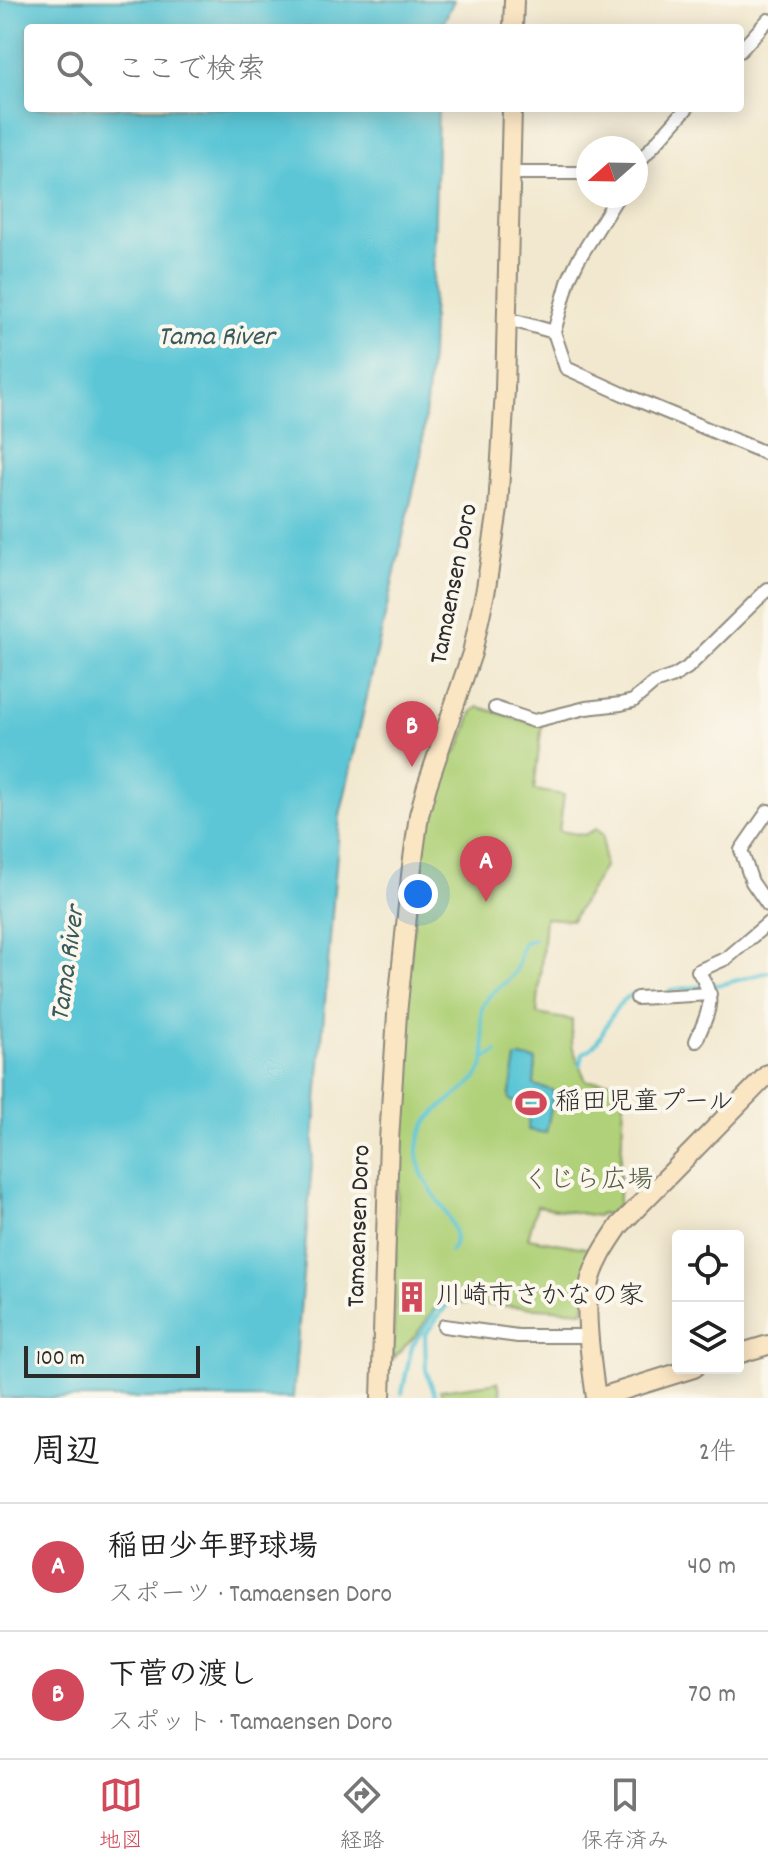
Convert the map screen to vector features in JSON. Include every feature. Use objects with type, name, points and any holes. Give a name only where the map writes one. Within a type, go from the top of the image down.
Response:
[{"type":"street","points":[[513,24],[514,0]]},
{"type":"street","points":[[744,47],[768,20]]},
{"type":"street","name":"Tamaensen Doro","points":[[384,1395],[389,1140],[397,1014],[412,866],[419,815],[472,653],[498,509],[508,319],[512,112]]},
{"type":"street","points":[[648,152],[683,112]]},
{"type":"street","points":[[510,173],[576,173]]},
{"type":"street","points":[[610,208],[569,279],[554,332],[566,368],[768,454]]},
{"type":"street","points":[[508,319],[554,332]]},
{"type":"street","points":[[495,708],[534,721],[633,701],[654,683],[687,668],[768,589]]},
{"type":"street","points":[[768,811],[741,850],[752,882],[768,905]]},
{"type":"street","points":[[696,1041],[711,1004],[708,989],[698,971],[727,958],[768,923]]},
{"type":"street","points":[[637,998],[708,989]]},
{"type":"street","points":[[675,1374],[597,1398],[589,1288],[603,1250],[620,1225],[768,1074]]},
{"type":"street","points":[[444,1326],[518,1336],[591,1336]]},
{"type":"street","points":[[744,1352],[768,1345]]},
{"type":"green space","name":"くじら広場","points":[[479,707],[534,724],[542,723],[534,790],[564,795],[559,831],[584,835],[596,829],[603,835],[604,867],[572,920],[545,918],[537,1014],[572,1020],[572,1046],[586,1081],[625,1082],[618,1214],[597,1216],[537,1206],[528,1238],[597,1250],[583,1311],[459,1303],[448,1290],[415,1336],[393,1359],[402,1029],[424,834],[441,764],[458,749],[473,711]]},
{"type":"green space","points":[[498,1382],[502,1398],[443,1398],[440,1390]]},
{"type":"water","name":"Tama River","points":[[0,0],[454,0],[443,24],[24,24],[24,112],[438,112],[431,355],[421,456],[340,816],[293,1398],[0,1398]]},
{"type":"water","points":[[516,1059],[536,1060],[534,1085],[554,1093],[546,1133],[528,1130],[530,1105],[509,1098]]},
{"type":"waterway","points":[[450,1252],[454,1232],[421,1171],[419,1141],[427,1122],[481,1070],[485,1053],[481,1018],[484,1003],[514,973],[523,943],[534,939]]},
{"type":"waterway","points":[[670,990],[723,984],[768,972]]},
{"type":"waterway","points":[[580,1065],[583,1053],[598,1041],[619,1005],[637,993]]},
{"type":"waterway","points":[[485,1059],[497,1052]]},
{"type":"waterway","points":[[402,1393],[412,1346],[446,1296]]},
{"type":"waterway","points":[[436,1398],[426,1370],[425,1335],[451,1299]]},
{"type":"place","name":"下菅の渡し","points":[[412,767]]},
{"type":"place","name":"稲田少年野球場","points":[[486,902]]},
{"type":"place","name":"稲田児童プール","points":[[531,1103]]},
{"type":"place","name":"川崎市さかなの家","points":[[412,1297]]}]
